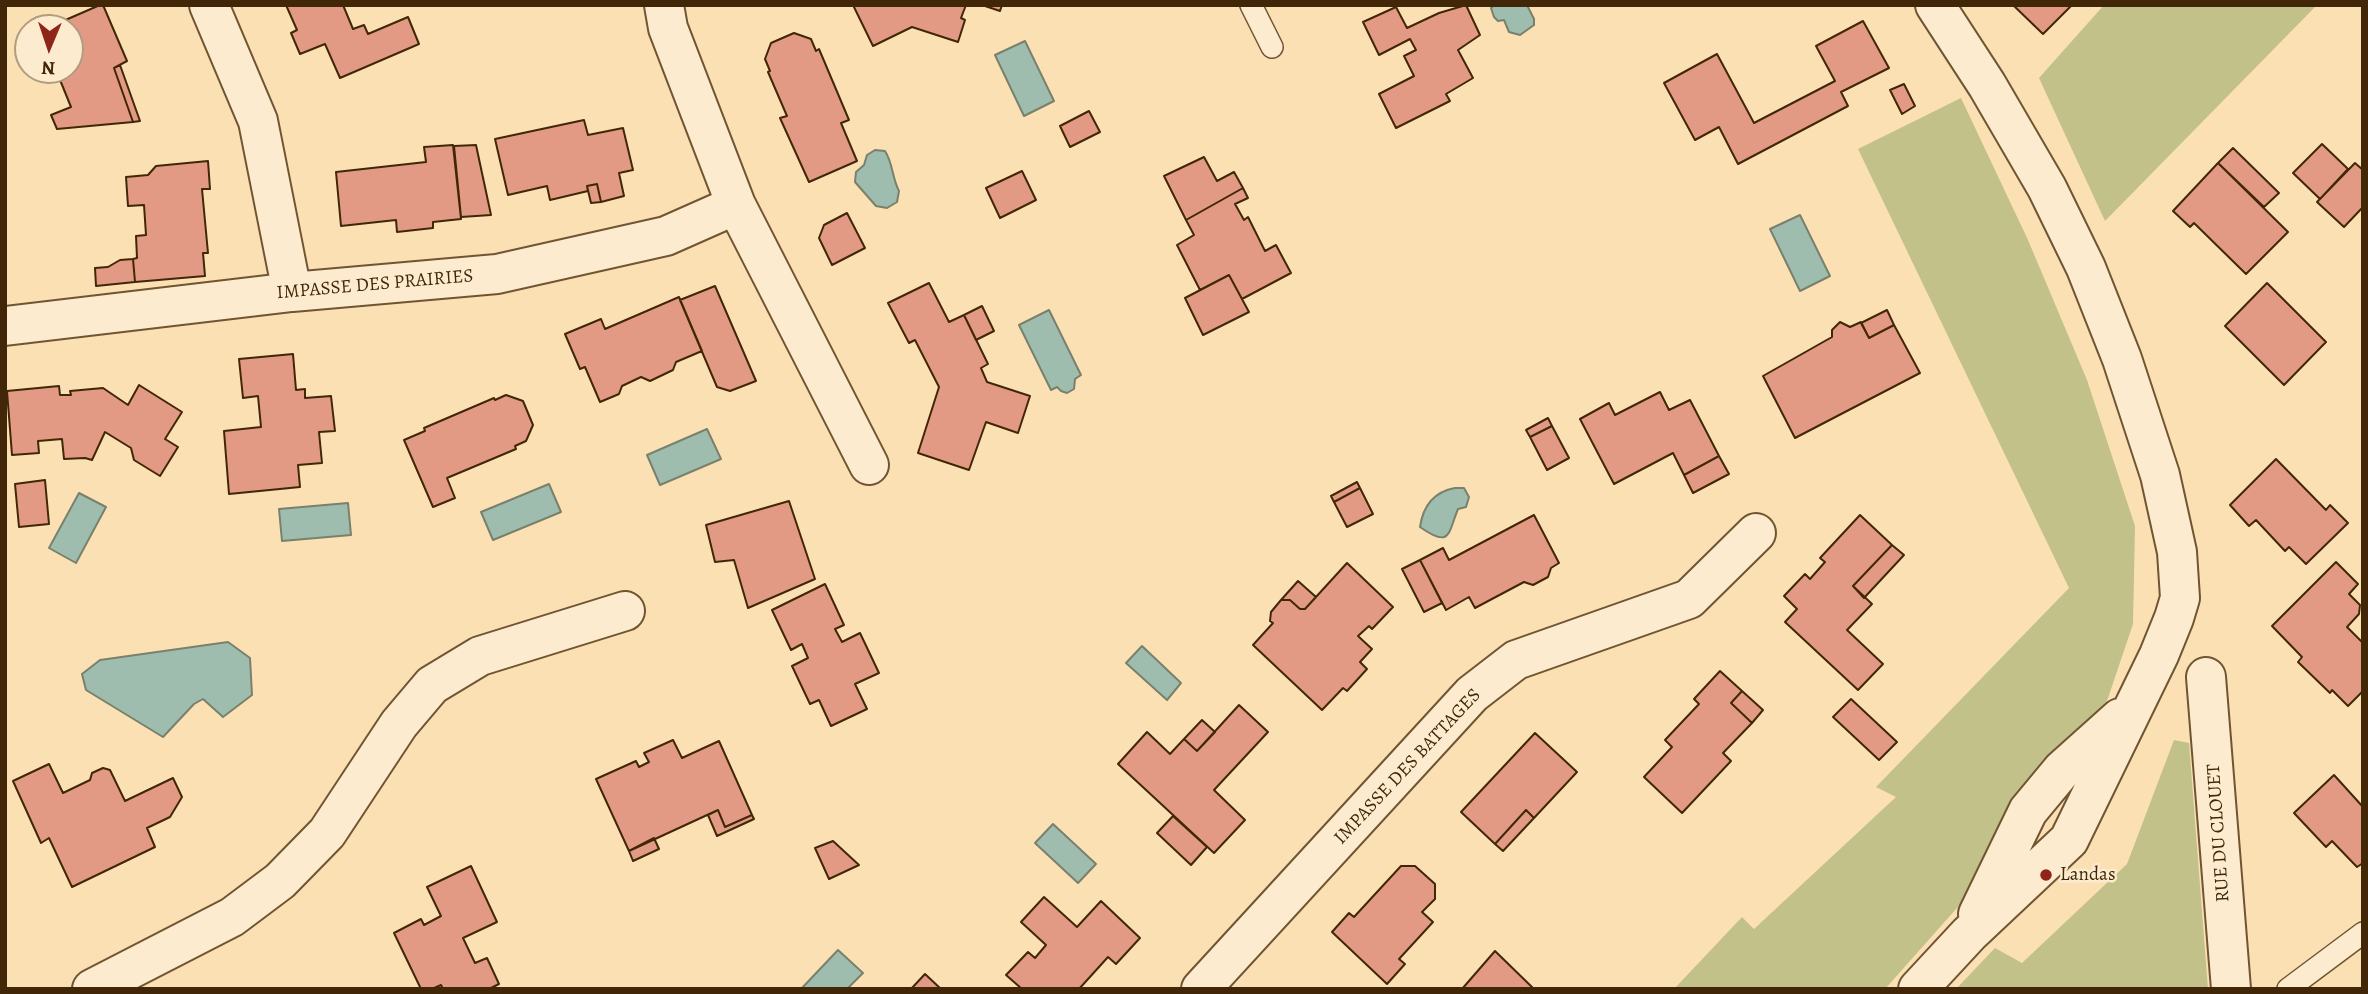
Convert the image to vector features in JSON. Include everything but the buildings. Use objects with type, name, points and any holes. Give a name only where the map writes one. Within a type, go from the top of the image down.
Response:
[{"type":"street","points":[[209,5],[258,121],[292,292]]},
{"type":"street","points":[[664,5],[667,28],[736,205],[869,465]]},
{"type":"street","points":[[1918,989],[1969,934],[2069,840],[2159,655],[2175,618],[2180,598],[2177,552],[2160,475],[2142,414],[2086,268],[2047,188],[1987,85],[1935,5]]},
{"type":"street","name":"IMPASSE DES PRAIRIES","points":[[5,326],[292,292],[498,274],[666,236],[736,205]]},
{"type":"street","name":"IMPASSE DES BATTAGES","points":[[1201,989],[1472,694],[1516,660],[1689,599],[1756,533]]},
{"type":"street","points":[[92,989],[232,916],[279,881],[327,833],[398,724],[432,685],[480,656],[625,611]]},
{"type":"street","name":"RUE DU CLOUET","points":[[2206,677],[2231,989]]},
{"type":"lane","points":[[1251,5],[1272,47]]},
{"type":"lane","points":[[2288,989],[2363,933]]},
{"type":"shaded area","points":[[1494,5],[1527,5],[1534,25],[1520,35],[1509,32],[1504,20],[1498,21],[1494,17],[1491,8]]},
{"type":"shaded area","points":[[2104,5],[2317,5],[2105,221],[2039,78]]},
{"type":"shaded area","points":[[1025,41],[1054,101],[1024,116],[995,55]]},
{"type":"shaded area","points":[[1961,98],[2028,240],[2087,380],[2135,526],[2133,624],[2107,701],[2047,769],[1965,899],[1885,989],[1674,989],[1742,917],[1754,929],[1896,797],[1876,787],[2069,588],[1858,149]]},
{"type":"shaded area","points":[[875,150],[885,151],[899,191],[897,202],[887,208],[876,206],[855,182],[856,172],[864,165],[867,155]]},
{"type":"shaded area","points":[[1800,215],[1830,276],[1800,291],[1770,229]]},
{"type":"shaded area","points":[[1049,310],[1081,375],[1075,379],[1074,389],[1067,393],[1057,387],[1051,390],[1019,325]]},
{"type":"shaded area","points":[[707,429],[721,459],[660,485],[647,455]]},
{"type":"shaded area","points":[[549,484],[561,512],[493,540],[481,512]]},
{"type":"shaded area","points":[[1455,488],[1464,488],[1469,497],[1466,507],[1458,509],[1447,535],[1438,537],[1420,527],[1430,501]]},
{"type":"shaded area","points":[[79,493],[106,507],[76,563],[49,548]]},
{"type":"shaded area","points":[[348,503],[351,535],[282,541],[279,509]]},
{"type":"shaded area","points":[[228,642],[250,658],[252,695],[223,717],[203,699],[194,704],[163,737],[86,690],[82,674],[100,660]]},
{"type":"shaded area","points":[[1142,646],[1181,683],[1167,700],[1126,663]]},
{"type":"shaded area","points":[[2174,740],[2189,743],[2208,989],[1956,989],[1995,948],[2022,963],[2127,864]]},
{"type":"shaded area","points":[[1053,824],[1096,864],[1078,883],[1035,843]]},
{"type":"shaded area","points":[[838,950],[863,973],[847,989],[801,989]]},
{"type":"place","name":"Landas","points":[[2046,875]]}]
